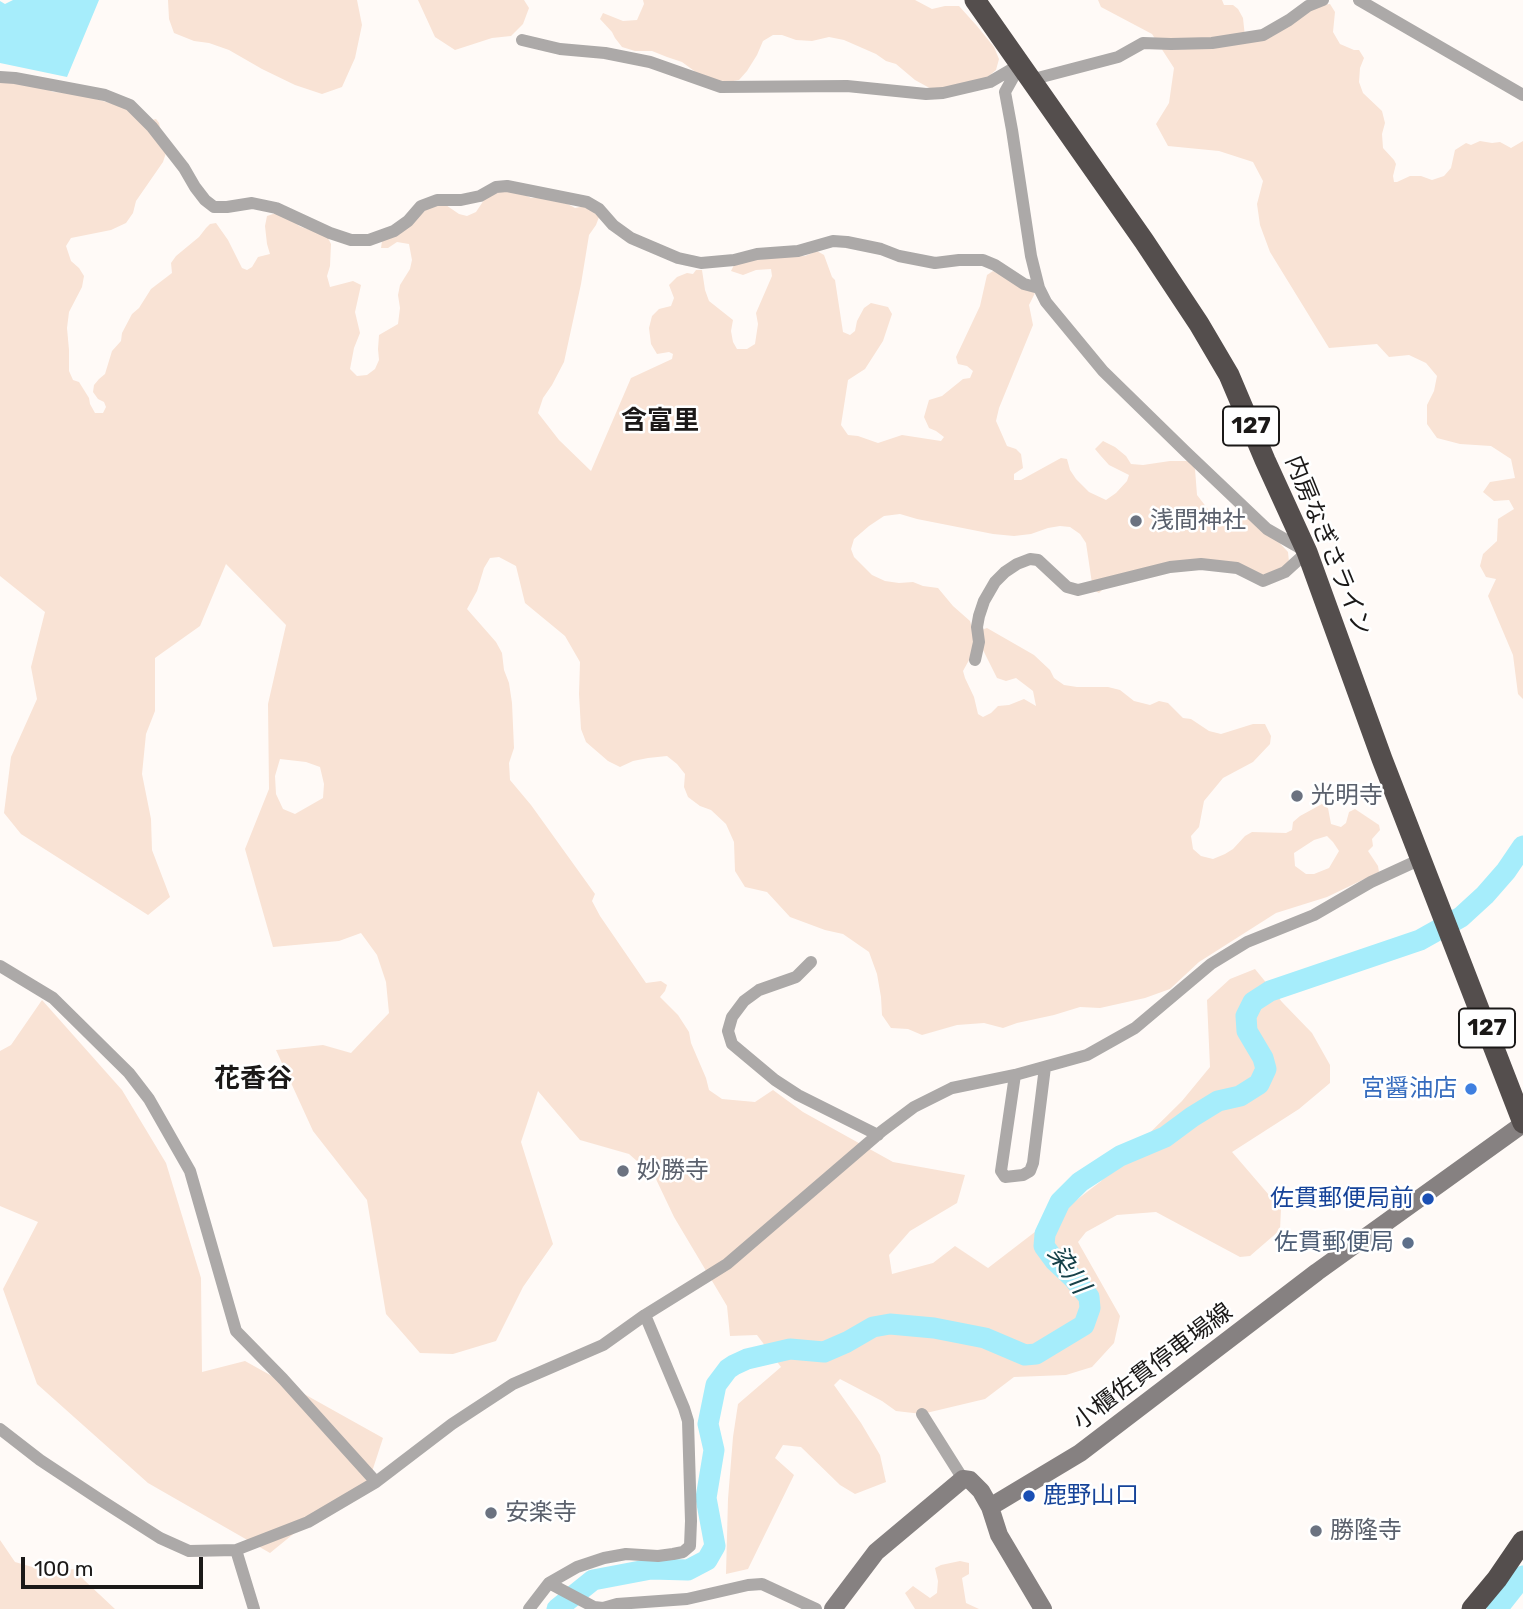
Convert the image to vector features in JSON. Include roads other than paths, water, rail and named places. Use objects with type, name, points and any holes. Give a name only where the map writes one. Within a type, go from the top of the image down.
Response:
[{"type":"highway","name":"内房なぎさライン","points":[[975,0],[1151,252],[1223,365],[1307,551],[1382,759],[1523,1123]]},
{"type":"highway","points":[[1472,1609],[1523,1541]]},
{"type":"main road","name":"小櫃佐貫停車場線","points":[[990,1507],[1080,1454],[1317,1272],[1523,1123]]},
{"type":"main road","points":[[833,1609],[876,1552],[963,1479],[971,1480],[981,1490],[999,1535],[1043,1609]]},
{"type":"street","points":[[522,40],[650,62],[721,87],[848,86],[926,94],[943,93],[1025,72],[1118,57],[1143,43],[1212,43],[1263,35],[1308,6],[1323,0]]},
{"type":"street","points":[[1359,0],[1523,95]]},
{"type":"street","points":[[975,660],[979,642],[977,627],[984,601],[995,582],[1005,572],[1030,559],[1038,560],[1067,587],[1078,590],[1170,567],[1201,564],[1237,568],[1263,581],[1285,572],[1307,551],[1267,529],[1102,372],[1046,302],[1039,288],[1031,256],[1005,92],[1025,72]]},
{"type":"street","points":[[0,77],[105,95],[130,105],[152,127],[184,168],[195,187],[214,207],[253,203],[276,208],[351,240],[369,240],[394,231],[429,202],[461,200],[480,196],[496,187],[507,186],[587,202],[599,209],[613,225],[631,238],[678,258],[701,263],[798,251],[833,241],[848,242],[935,263],[983,260],[1024,284],[1039,288]]},
{"type":"street","points":[[0,1429],[50,1466],[160,1538],[189,1551],[236,1550],[308,1522],[376,1482],[452,1424],[513,1384],[603,1345],[645,1315],[727,1264],[914,1107],[952,1088],[1015,1075],[1087,1055],[1135,1028],[1211,964],[1247,943],[1314,915],[1371,882],[1421,859]]},
{"type":"street","points":[[811,962],[796,977],[759,990],[744,1001],[732,1017],[728,1031],[732,1044],[775,1080],[878,1135]]},
{"type":"street","points":[[0,966],[53,998],[130,1073],[149,1099],[190,1171],[236,1331],[376,1482]]},
{"type":"street","points":[[1015,1075],[1001,1171],[1004,1177],[1023,1175],[1030,1171],[1033,1163],[1045,1067]]},
{"type":"street","points":[[529,1609],[552,1585],[577,1567],[625,1554],[673,1554],[683,1552],[690,1546],[688,1421],[645,1315]]},
{"type":"street","points":[[922,1415],[963,1479]]},
{"type":"street","points":[[236,1550],[254,1609]]},
{"type":"street","points":[[552,1585],[594,1607],[603,1608],[617,1604],[687,1598],[762,1584],[817,1609]]},
{"type":"water","points":[[13,0],[99,0],[67,77],[0,63],[0,1],[5,4]]},
{"type":"waterway","name":"染川","points":[[557,1609],[593,1580],[651,1569],[688,1570],[707,1560],[715,1546],[706,1498],[714,1450],[708,1424],[716,1385],[734,1365],[747,1359],[790,1349],[824,1352],[873,1327],[890,1324],[934,1328],[985,1338],[1025,1355],[1036,1354],[1084,1325],[1090,1308],[1089,1297],[1044,1246],[1045,1234],[1060,1202],[1080,1182],[1120,1156],[1165,1137],[1218,1101],[1240,1096],[1259,1084],[1266,1069],[1263,1058],[1247,1031],[1246,1016],[1253,1002],[1270,991],[1420,940],[1461,917],[1506,871],[1523,846]]},
{"type":"waterway","points":[[1497,1609],[1523,1576]]},
{"type":"place","name":"浅間神社","points":[[1136,521]]},
{"type":"place","name":"光明寺","points":[[1297,796]]},
{"type":"place","name":"宮醤油店","points":[[1471,1089]]},
{"type":"place","name":"妙勝寺","points":[[623,1171]]},
{"type":"place","name":"佐貫郵便局前","points":[[1428,1199]]},
{"type":"place","name":"佐貫郵便局","points":[[1408,1243]]},
{"type":"place","name":"鹿野山口","points":[[1029,1496]]},
{"type":"place","name":"安楽寺","points":[[491,1513]]},
{"type":"place","name":"勝隆寺","points":[[1316,1531]]},
{"type":"district","name":"含富里","points":[[660,421]]},
{"type":"district","name":"花香谷","points":[[253,1079]]}]
